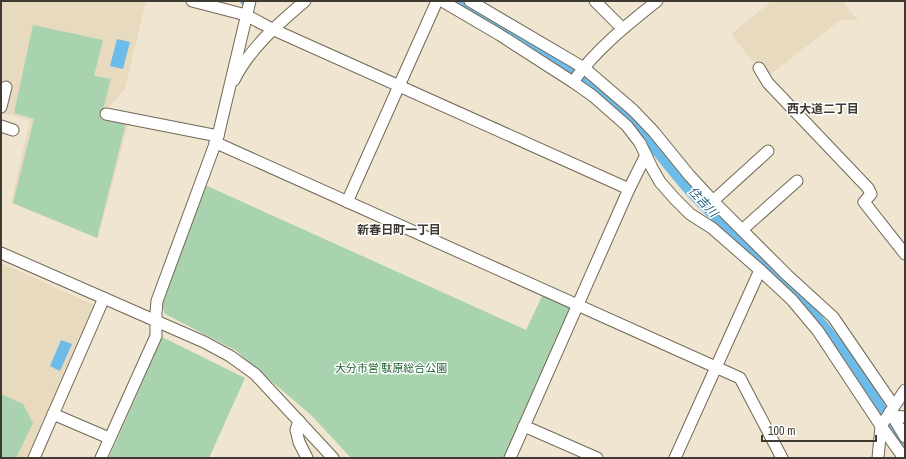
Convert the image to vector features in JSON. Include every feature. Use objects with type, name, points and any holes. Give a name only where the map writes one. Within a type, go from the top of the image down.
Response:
[{"type":"street","points":[[192,1],[246,16],[629,189]]},
{"type":"street","points":[[224,112],[250,1]]},
{"type":"street","points":[[100,458],[156,336],[155,321],[159,295],[216,140],[235,79],[245,62],[272,29],[305,1]]},
{"type":"street","points":[[347,202],[437,1]]},
{"type":"street","points":[[442,1],[519,47],[578,75],[593,96],[627,126],[640,143],[660,182],[675,199],[690,214],[712,228],[792,300],[905,437]]},
{"type":"street","points":[[470,1],[578,75],[633,110],[654,132],[689,175],[713,201],[787,275],[833,317],[889,416],[904,458]]},
{"type":"street","points":[[595,1],[622,28]]},
{"type":"street","points":[[578,75],[622,28],[656,1]]},
{"type":"street","points":[[759,68],[768,83],[868,188],[871,194],[864,202],[905,254]]},
{"type":"street","points":[[1,107],[6,87]]},
{"type":"street","points":[[106,114],[216,140],[221,144],[347,202],[740,378],[782,458]]},
{"type":"street","points":[[1,126],[13,130]]},
{"type":"street","points":[[713,201],[768,151]]},
{"type":"street","points":[[510,458],[629,189],[646,155]]},
{"type":"street","points":[[742,230],[796,181]]},
{"type":"street","points":[[1,253],[213,346],[238,361],[255,374],[333,458]]},
{"type":"street","points":[[675,458],[760,270]]},
{"type":"street","points":[[34,458],[104,298]]},
{"type":"street","points":[[878,458],[889,416],[905,390]]},
{"type":"street","points":[[53,414],[110,438]]},
{"type":"street","points":[[889,416],[905,417]]},
{"type":"street","points":[[299,421],[296,430],[299,442],[307,458]]},
{"type":"street","points":[[524,426],[597,458]]},
{"type":"shaded area","points":[[1,1],[146,1],[125,89],[108,108],[106,116],[129,121],[98,238],[11,203],[30,120],[3,114],[5,104],[1,87]]},
{"type":"shaded area","points":[[772,1],[843,1],[854,16],[860,19],[839,21],[771,74],[768,74],[760,63],[753,62],[731,34]]},
{"type":"shaded area","points":[[1,263],[96,306],[30,458],[1,458]]},
{"type":"green space","points":[[33,25],[103,40],[94,76],[111,79],[101,117],[126,123],[97,238],[13,203],[34,119],[14,113]]},
{"type":"green space","name":"大分市営 駄原総合公園","points":[[205,185],[526,330],[544,292],[576,307],[508,458],[351,458],[311,415],[235,350],[165,314],[162,305]]},
{"type":"green space","points":[[162,337],[245,378],[209,458],[109,458]]},
{"type":"green space","points":[[1,394],[23,404],[33,423],[16,458],[1,458]]},
{"type":"water","points":[[117,39],[130,42],[123,69],[110,66]]},
{"type":"water","points":[[61,340],[72,344],[60,371],[50,366]]},
{"type":"waterway","name":"住吉川","points":[[458,1],[567,66],[607,96],[636,123],[692,191],[779,278],[808,310],[849,363],[905,449]]},
{"type":"district","name":"西大道二丁目","points":[[823,109]]},
{"type":"district","name":"新春日町一丁目","points":[[399,230]]}]
